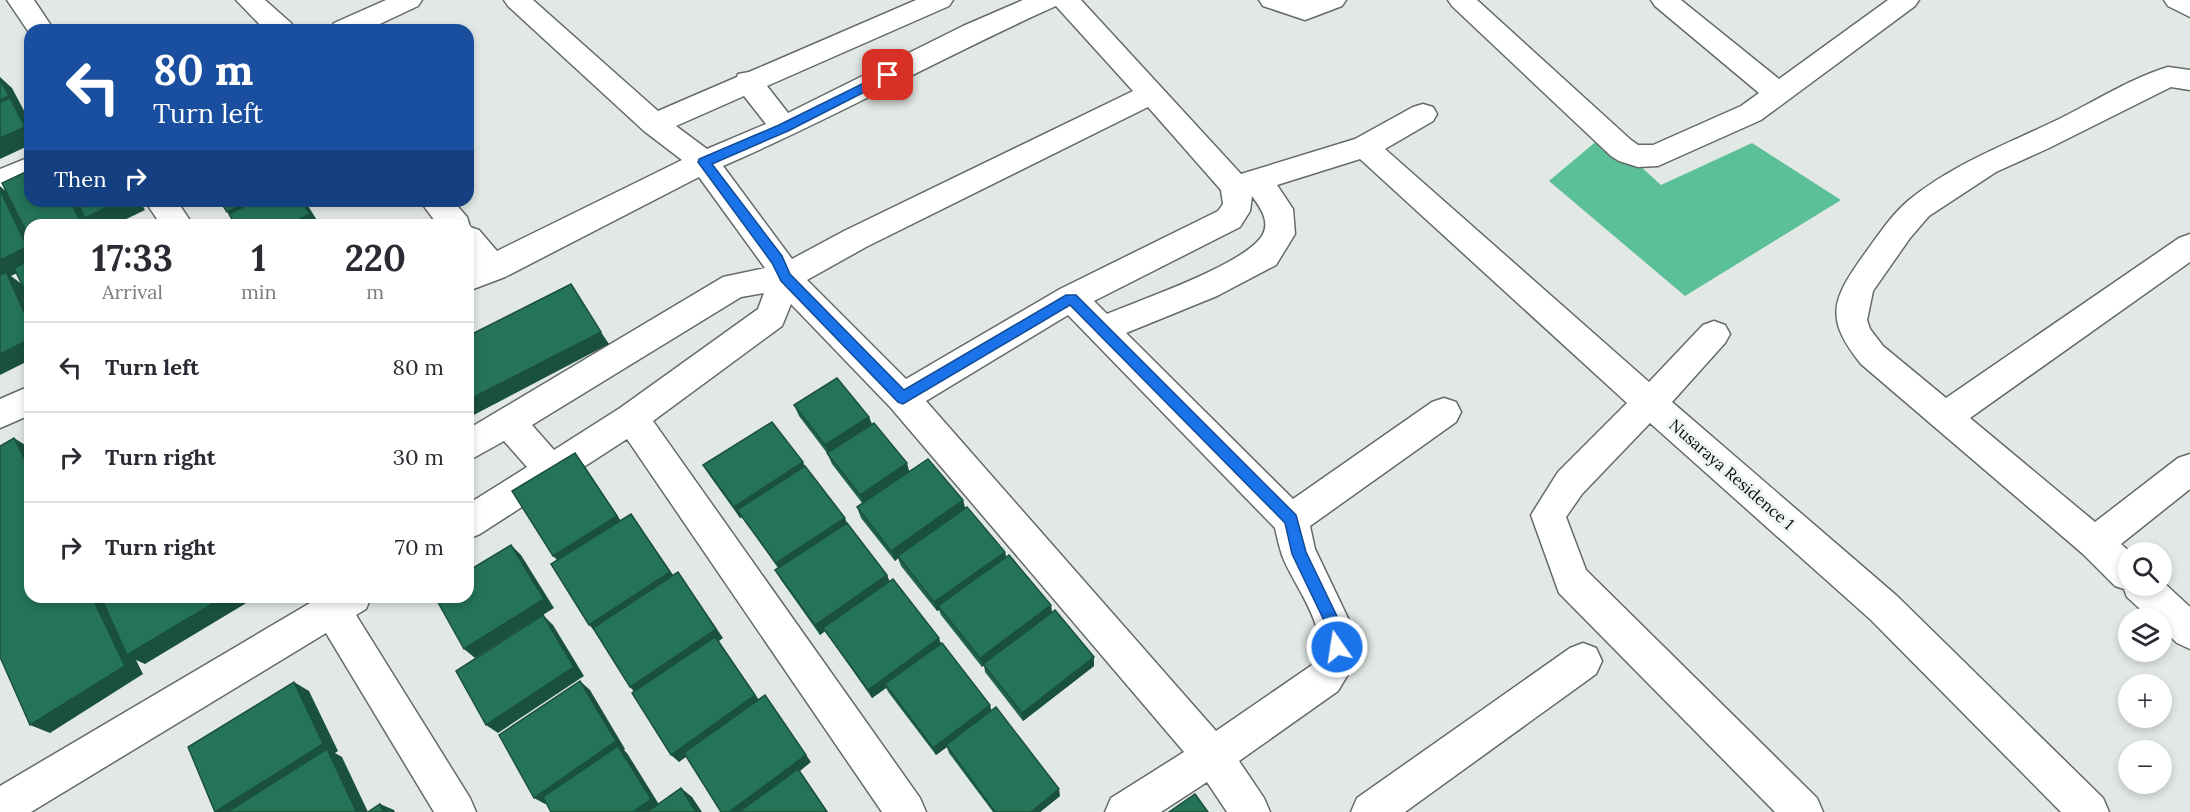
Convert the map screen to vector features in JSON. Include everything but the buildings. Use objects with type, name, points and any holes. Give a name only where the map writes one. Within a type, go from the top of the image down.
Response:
[{"type":"street","points":[[20,0],[37,24]]},
{"type":"street","points":[[249,0],[275,24]]},
{"type":"street","points":[[356,24],[409,0]]},
{"type":"street","points":[[517,0],[654,124],[704,162],[777,260],[785,277],[903,398],[1213,756],[1250,812]]},
{"type":"street","points":[[654,124],[748,81],[940,0]]},
{"type":"street","points":[[959,0],[972,33]]},
{"type":"street","points":[[474,255],[481,274],[704,162],[784,128],[972,33],[1047,0]]},
{"type":"street","points":[[1066,0],[1215,162],[1278,209],[1280,234],[1265,256],[1206,286],[1103,330]]},
{"type":"street","points":[[1272,0],[1305,11],[1333,0]]},
{"type":"street","points":[[1461,0],[1621,148],[1643,157],[1658,155],[1751,113],[1779,94],[1872,12],[1906,0]]},
{"type":"street","points":[[1664,0],[1779,94]]},
{"type":"street","points":[[2177,0],[2190,8]]},
{"type":"street","points":[[2118,564],[2096,543],[1872,355],[1856,335],[1851,320],[1853,302],[1859,286],[1920,208],[1986,164],[2039,141],[2168,77],[2190,80]]},
{"type":"street","points":[[748,81],[784,128]]},
{"type":"street","points":[[474,442],[734,286],[785,277],[855,238],[1151,94]]},
{"type":"street","points":[[903,398],[1071,298],[1229,219],[1236,212],[1239,196],[1246,184],[1365,147],[1423,114]]},
{"type":"street","name":"Nusaraya Residence 1","points":[[1365,147],[1648,402],[1884,608],[2088,812]]},
{"type":"street","points":[[0,181],[24,171]]},
{"type":"street","points":[[164,207],[173,219]]},
{"type":"street","points":[[440,207],[451,219]]},
{"type":"street","points":[[1945,417],[2190,246]]},
{"type":"street","points":[[474,519],[632,418],[771,317],[785,277]]},
{"type":"street","points":[[1071,298],[1291,520],[1299,554],[1311,574],[1337,633],[1337,661],[1325,678],[1213,756],[1125,812]]},
{"type":"street","points":[[1714,334],[1679,374],[1648,402],[1604,451],[1570,483],[1548,515],[1572,582],[1803,812]]},
{"type":"street","points":[[0,414],[24,403]]},
{"type":"street","points":[[1291,520],[1444,412]]},
{"type":"street","points":[[632,418],[906,812]]},
{"type":"street","points":[[508,422],[551,470]]},
{"type":"street","points":[[2096,543],[2190,469]]},
{"type":"street","points":[[2152,596],[2190,631]]},
{"type":"street","points":[[3,804],[334,603]]},
{"type":"street","points":[[338,603],[456,812]]},
{"type":"street","points":[[1371,812],[1583,661]]},
{"type":"green space","points":[[1605,134],[1661,185],[1752,143],[1841,200],[1685,296],[1549,181]]},
{"type":"route","points":[[888,75],[784,128],[704,162],[777,260],[785,277],[903,398],[1071,298],[1291,520],[1299,554],[1311,574],[1337,633],[1337,647]]}]
